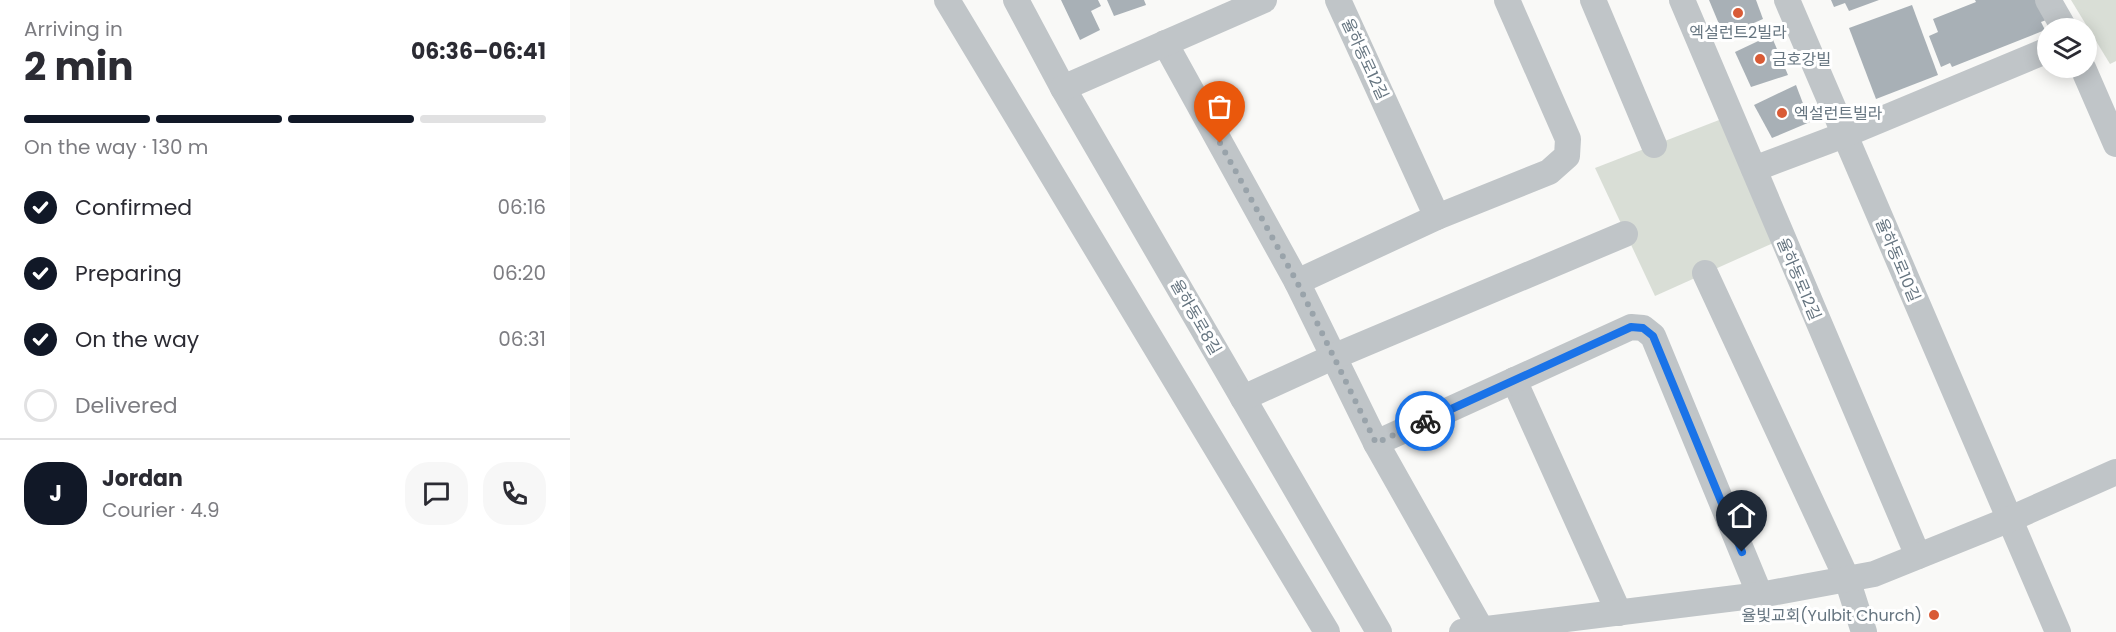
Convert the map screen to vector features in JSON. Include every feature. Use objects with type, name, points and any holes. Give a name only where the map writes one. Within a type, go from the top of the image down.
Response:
[{"type":"street","points":[[947,0],[1327,632]]},
{"type":"street","name":"율하동로8길","points":[[1016,0],[1063,88],[1378,632]]},
{"type":"street","points":[[1063,88],[1264,0]]},
{"type":"street","name":"율하동로12길","points":[[1338,0],[1437,217]]},
{"type":"street","points":[[1297,282],[1437,217],[1549,171],[1567,156],[1568,139],[1507,0]]},
{"type":"street","points":[[1593,0],[1654,145]]},
{"type":"street","name":"율하동로12길","points":[[1682,0],[1918,556]]},
{"type":"street","name":"율하동로10길","points":[[1787,0],[2008,520],[2058,632]]},
{"type":"street","points":[[2048,0],[2058,18]]},
{"type":"street","points":[[1165,43],[1297,282],[1472,630],[1760,595],[1874,574],[2008,520],[2116,472]]},
{"type":"street","points":[[1754,169],[1844,135],[2037,55]]},
{"type":"street","points":[[2087,78],[2116,144]]},
{"type":"street","points":[[1244,398],[1333,357],[1625,234]]},
{"type":"street","points":[[1705,273],[1846,579],[1864,632]]},
{"type":"street","points":[[1376,443],[1631,327],[1643,328],[1653,336],[1760,595]]},
{"type":"street","points":[[1514,380],[1619,613]]},
{"type":"shaded area","points":[[2071,0],[2116,0],[2116,61],[2110,64],[2097,43],[2097,18],[2082,18]]},
{"type":"shaded area","points":[[1732,115],[1782,239],[1655,296],[1595,168]]},
{"type":"building","points":[[1061,0],[1098,0],[1101,6],[1091,11],[1100,30],[1080,40]]},
{"type":"building","points":[[1107,0],[1144,0],[1146,5],[1114,16]]},
{"type":"building","name":"엑설런트2빌라","points":[[1709,0],[1756,0],[1763,19],[1724,36]]},
{"type":"building","points":[[1831,0],[1879,0],[1849,11],[1845,3],[1834,7]]},
{"type":"building","points":[[1975,0],[2036,0],[2051,18],[2037,18],[2037,33],[1952,67],[1950,63],[1941,67],[1929,36],[1938,32],[1933,19],[1976,2]]},
{"type":"building","points":[[1912,5],[1938,75],[1876,99],[1849,28]]},
{"type":"building","name":"금호강빌","points":[[1771,35],[1788,75],[1751,87],[1735,52]]},
{"type":"building","name":"엑설런트빌라","points":[[1796,85],[1810,122],[1772,138],[1754,105]]},
{"type":"way so far","points":[[1220,143],[1297,282],[1376,443],[1425,421]]},
{"type":"place","name":"엑설런트2빌라","points":[[1738,13]]},
{"type":"place","name":"금호강빌","points":[[1760,59]]},
{"type":"place","name":"엑설런트빌라","points":[[1782,113]]},
{"type":"place","name":"율빛교회(Yulbit Church)","points":[[1934,615]]},
{"type":"route","points":[[1425,421],[1631,327],[1643,328],[1653,336],[1742,552]]}]
